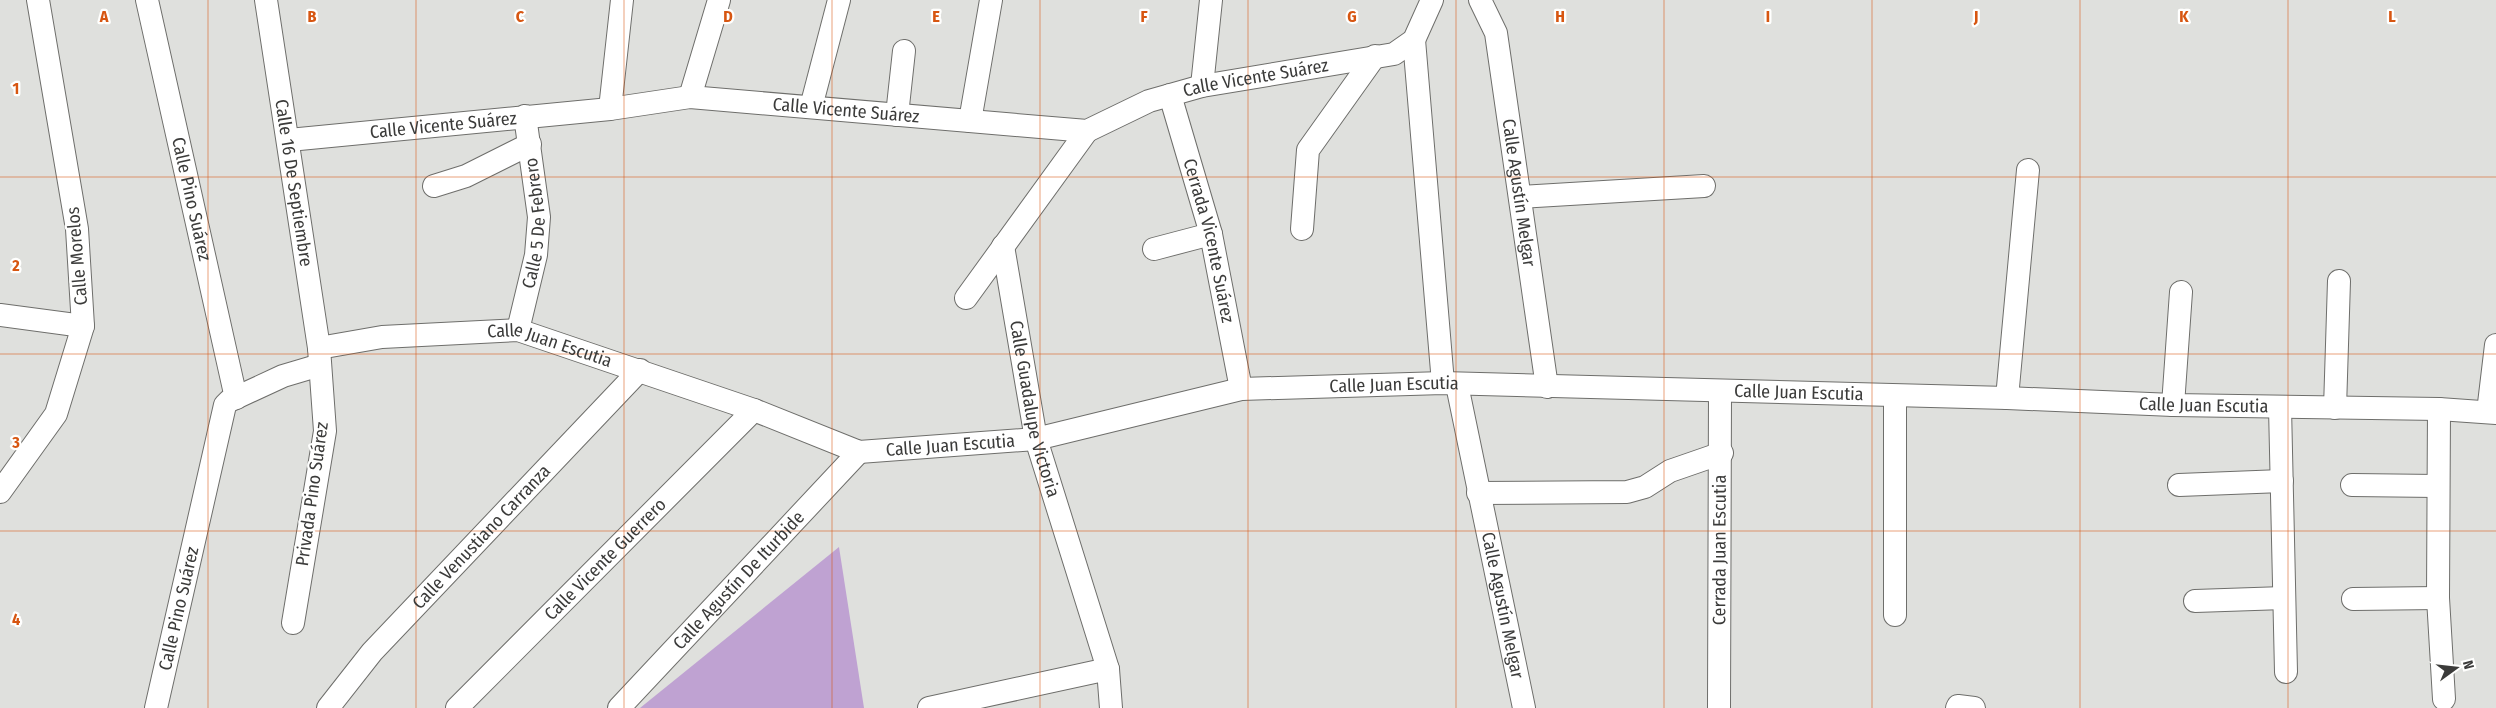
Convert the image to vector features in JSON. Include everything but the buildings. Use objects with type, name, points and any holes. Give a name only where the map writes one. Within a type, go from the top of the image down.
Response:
[{"type":"street","name":"Calle Morelos","points":[[0,492],[56,414],[83,326],[77,229],[38,0]]},
{"type":"street","name":"Calle Pino Suárez","points":[[147,0],[236,398]]},
{"type":"street","name":"Calle 16 De Septiembre","points":[[266,0],[289,140],[320,357]]},
{"type":"street","points":[[610,109],[622,0]]},
{"type":"street","points":[[690,97],[719,0]]},
{"type":"street","points":[[811,107],[839,0]]},
{"type":"street","points":[[970,121],[991,0]]},
{"type":"street","points":[[1202,86],[1211,0]]},
{"type":"street","name":"Calle Agustín Melgar","points":[[1432,0],[1414,40],[1450,384],[1478,493],[1524,708]]},
{"type":"street","name":"Calle Agustín Melgar","points":[[1480,0],[1496,33],[1547,387]]},
{"type":"street","points":[[1302,229],[1308,150],[1385,55],[1414,40]]},
{"type":"street","points":[[897,114],[904,51]]},
{"type":"street","name":"Calle Vicente Suárez","points":[[289,140],[610,109],[690,97],[1087,131],[1149,101],[1202,86],[1385,55]]},
{"type":"street","name":"Cerrada Vicente Suárez","points":[[1170,95],[1211,234],[1241,389]]},
{"type":"street","name":"Calle 5 De Febrero","points":[[518,330],[536,255],[539,217],[525,116]]},
{"type":"street","points":[[966,298],[1087,131]]},
{"type":"street","points":[[434,186],[466,176],[530,144]]},
{"type":"street","points":[[2007,398],[2028,170]]},
{"type":"street","points":[[1520,197],[1704,186]]},
{"type":"street","points":[[1154,248],[1211,234]]},
{"type":"street","name":"Calle Guadalupe Victoria","points":[[1003,246],[1036,440],[1108,669],[1111,708]]},
{"type":"street","points":[[2335,408],[2339,281]]},
{"type":"street","points":[[2173,405],[2181,292]]},
{"type":"street","points":[[0,314],[83,326]]},
{"type":"street","name":"Calle Juan Escutia","points":[[320,357],[382,337],[518,330],[754,410],[859,452],[1036,440],[1241,389],[1450,384],[2007,398],[2173,405],[2439,409],[2492,413]]},
{"type":"street","points":[[2492,413],[2496,345]]},
{"type":"street","name":"Calle Pino Suárez","points":[[156,708],[223,410],[229,402],[236,398],[320,357]]},
{"type":"street","name":"Privada Pino Suárez","points":[[293,623],[325,431],[320,357]]},
{"type":"street","name":"Calle Venustiano Carranza","points":[[328,708],[372,652],[640,370]]},
{"type":"street","name":"Cerrada Juan Escutia","points":[[1715,704],[1722,453],[1720,392]]},
{"type":"street","points":[[1895,396],[1895,615]]},
{"type":"street","points":[[2280,407],[2286,672]]},
{"type":"street","points":[[2439,409],[2437,486],[2438,598],[2444,699]]},
{"type":"street","name":"Calle Vicente Guerrero","points":[[457,708],[754,410]]},
{"type":"street","name":"Calle Agustín De Iturbide","points":[[619,708],[859,452]]},
{"type":"street","points":[[1478,493],[1627,492],[1645,487],[1670,471],[1722,453]]},
{"type":"street","points":[[2179,485],[2282,481]]},
{"type":"street","points":[[2352,484],[2437,486]]},
{"type":"street","points":[[2195,601],[2284,598]]},
{"type":"street","points":[[2353,599],[2438,598]]},
{"type":"street","points":[[929,708],[1108,669]]},
{"type":"street","points":[[1956,708],[1958,706],[1974,708]]},
{"type":"shaded area","points":[[839,547],[864,708],[640,708]]}]
